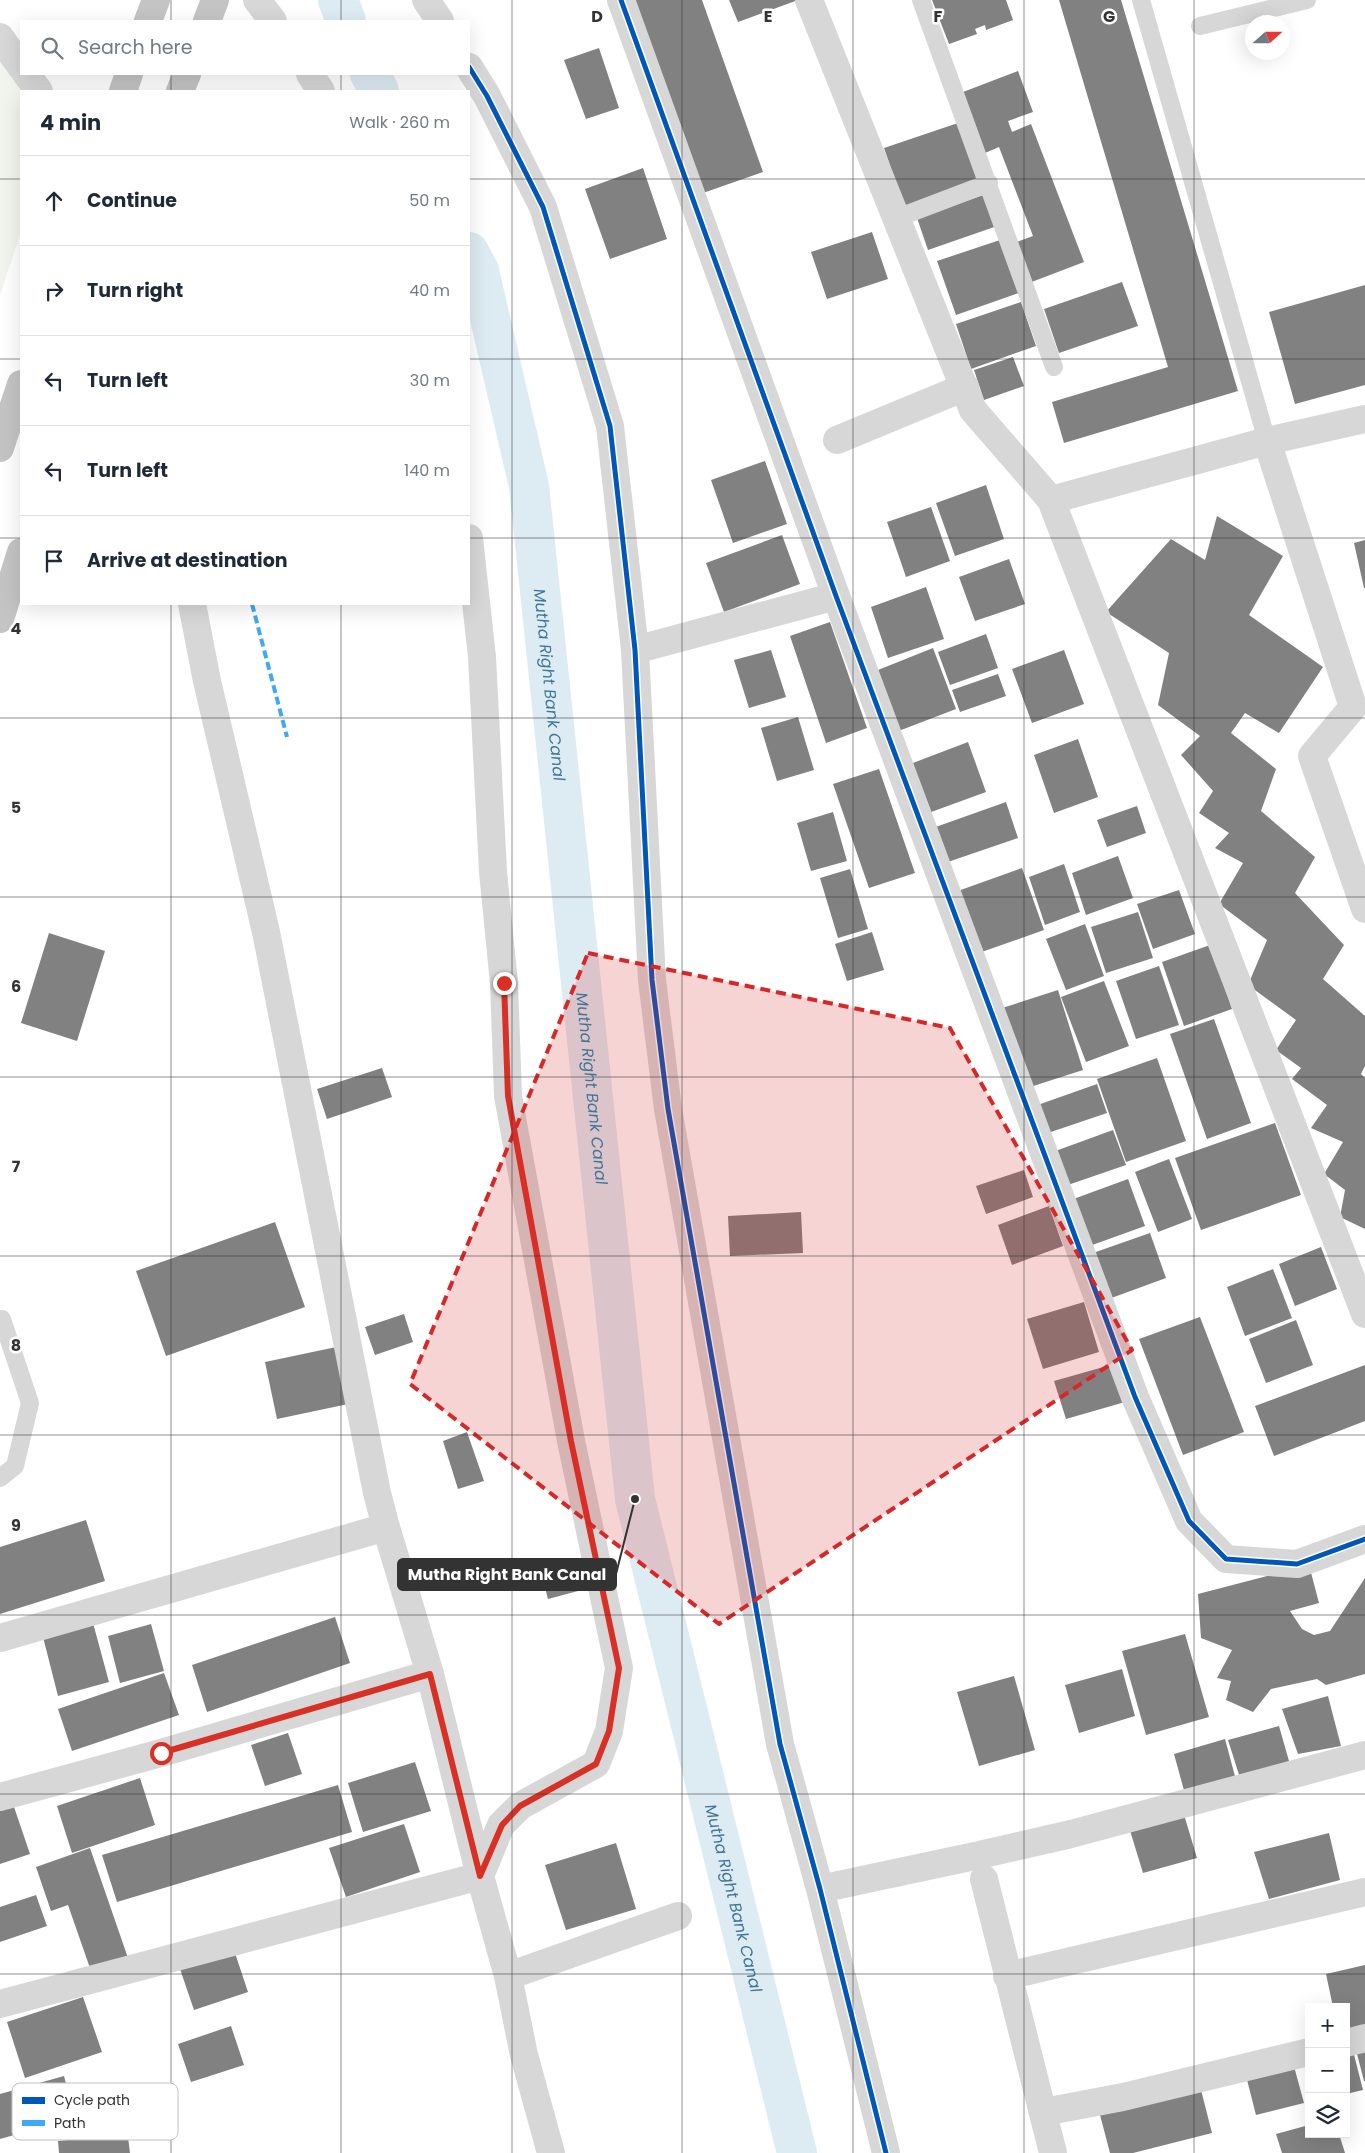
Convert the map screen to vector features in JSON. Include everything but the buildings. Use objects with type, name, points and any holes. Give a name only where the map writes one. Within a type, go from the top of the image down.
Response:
[{"type":"highway","points":[[148,20],[156,0]]},
{"type":"highway","points":[[207,20],[215,0]]},
{"type":"highway","points":[[123,90],[129,75]]},
{"type":"highway","points":[[180,90],[186,75]]},
{"type":"highway","points":[[0,448],[20,387]]},
{"type":"highway","points":[[0,619],[20,555]]},
{"type":"street","points":[[257,0],[272,20]]},
{"type":"street","points":[[426,0],[439,20]]},
{"type":"street","points":[[621,0],[836,596],[1135,1397],[1189,1521],[1226,1559],[1297,1564],[1365,1539]]},
{"type":"street","points":[[809,0],[974,410],[1051,500],[1365,1314]]},
{"type":"street","points":[[0,37],[20,66]]},
{"type":"street","points":[[470,69],[487,96],[543,207],[610,426],[635,650],[652,980],[668,1108],[780,1744],[820,1888],[886,2153]]},
{"type":"street","points":[[27,75],[38,90]]},
{"type":"street","points":[[311,75],[320,90]]},
{"type":"street","points":[[837,440],[965,388]]},
{"type":"street","points":[[1051,500],[1267,441],[1365,419]]},
{"type":"street","points":[[1267,441],[1353,707],[1312,756],[1365,908]]},
{"type":"street","points":[[470,547],[482,657],[493,872],[504,983],[508,1096],[571,1441],[619,1668],[609,1731],[596,1764],[520,1806],[502,1825],[480,1876]]},
{"type":"street","points":[[635,650],[836,596]]},
{"type":"street","points":[[192,605],[207,681],[266,932],[386,1527],[430,1674],[480,1876],[508,1976],[524,2055],[551,2153]]},
{"type":"street","points":[[0,1638],[386,1527]]},
{"type":"street","points":[[0,1797],[170,1750],[430,1674]]},
{"type":"street","points":[[820,1888],[1071,1834],[1365,1756]]},
{"type":"street","points":[[0,2004],[480,1876]]},
{"type":"street","points":[[984,1879],[1053,2153]]},
{"type":"street","points":[[1007,1976],[1365,1892]]},
{"type":"street","points":[[508,1976],[678,1916]]},
{"type":"street","points":[[1350,2042],[1365,2038]]},
{"type":"street","points":[[1044,2112],[1123,2097],[1305,2053]]},
{"type":"lane","points":[[921,0],[989,183],[1054,367]]},
{"type":"lane","points":[[1141,0],[1267,441]]},
{"type":"lane","points":[[1200,26],[1307,0]]},
{"type":"lane","points":[[897,218],[989,183]]},
{"type":"lane","points":[[0,1478],[15,1466],[30,1404],[2,1319]]},
{"type":"highlighted area","points":[[588,953],[950,1028],[1132,1350],[719,1624],[410,1384]]},
{"type":"shaded area","points":[[0,61],[20,91],[20,235],[0,295]]},
{"type":"waterway","name":"Mutha Right Bank Canal","points":[[338,0],[346,20]]},
{"type":"waterway","name":"Mutha Right Bank Canal","points":[[371,75],[378,90]]},
{"type":"waterway","name":"Mutha Right Bank Canal","points":[[470,254],[479,271],[529,486],[635,1499],[797,2153]]},
{"type":"marked path","points":[[252,605],[287,737]]},
{"type":"cycle path","points":[[621,0],[836,596],[1135,1397],[1189,1521],[1226,1559],[1297,1564],[1365,1539]]},
{"type":"cycle path","points":[[470,69],[487,96],[543,207],[610,426],[635,650],[652,980],[668,1109],[780,1744],[820,1889],[886,2153]]},
{"type":"place","name":"Mutha Right Bank Canal","points":[[635,1499]]},
{"type":"route","points":[[161,1753],[430,1674],[480,1876],[502,1825],[520,1806],[596,1764],[609,1731],[619,1668],[571,1441],[508,1096],[504,983]]}]
